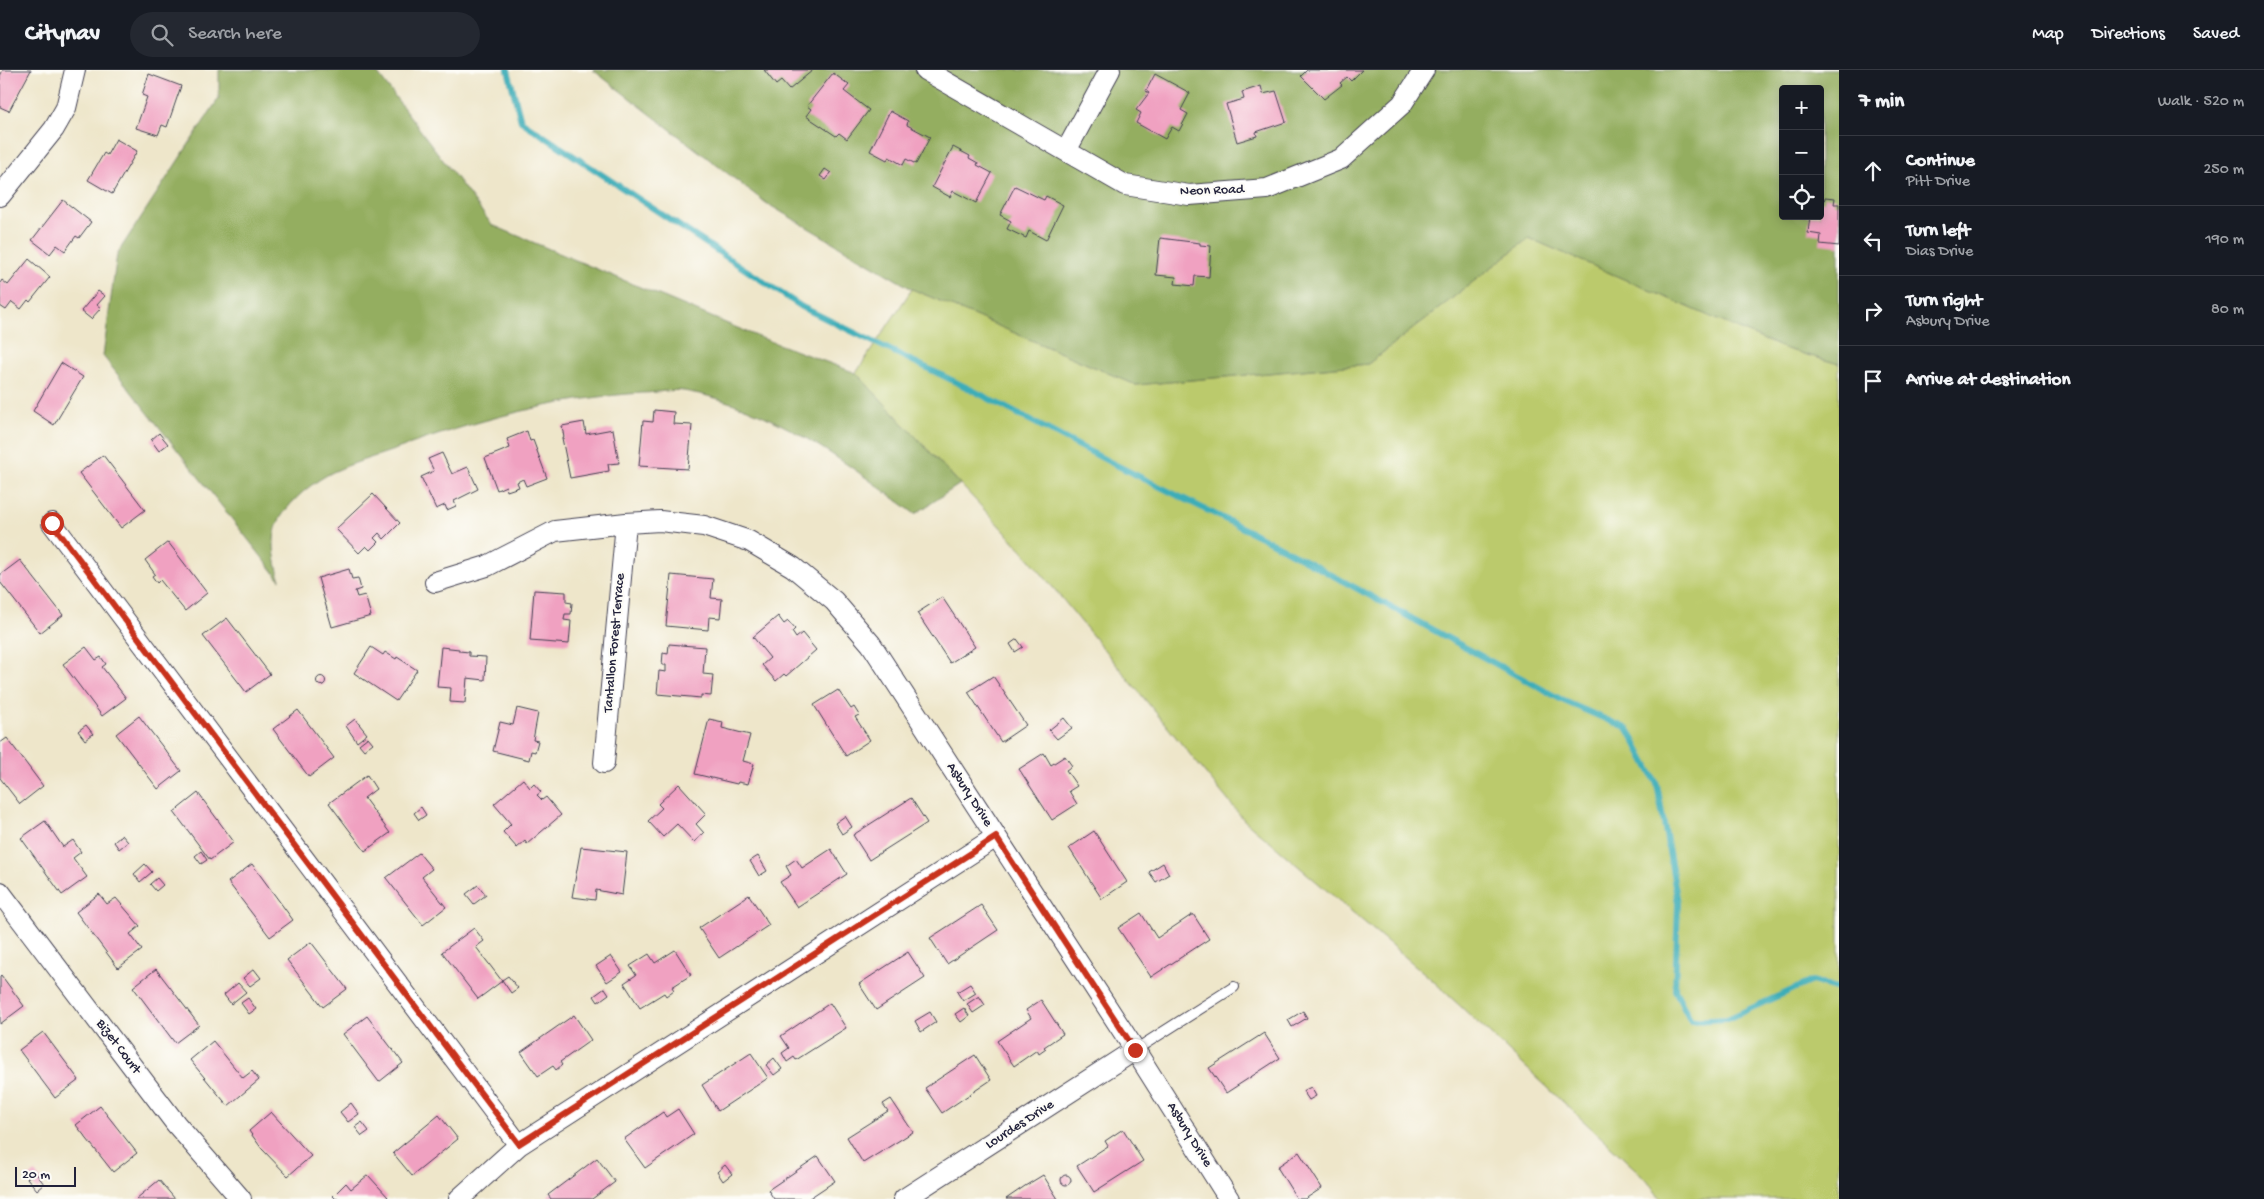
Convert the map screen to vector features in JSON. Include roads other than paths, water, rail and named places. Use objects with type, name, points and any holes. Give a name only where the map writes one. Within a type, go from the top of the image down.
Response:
[{"type":"street","points":[[0,196],[54,130],[66,108],[76,70]]},
{"type":"street","name":"Neon Road","points":[[925,70],[1124,185],[1189,195],[1266,189],[1341,159],[1402,104],[1424,70]]},
{"type":"street","points":[[1066,151],[1110,70]]},
{"type":"street","name":"Asbury Drive","points":[[435,582],[487,566],[555,531],[660,521],[704,526],[750,541],[794,567],[834,601],[871,644],[1135,1050],[1229,1199]]},
{"type":"street","points":[[52,523],[519,1144]]},
{"type":"street","name":"Tantallon Forest Terrace","points":[[604,763],[626,523]]},
{"type":"street","points":[[459,1199],[519,1144],[996,837]]},
{"type":"street","name":"Bizet Court","points":[[0,892],[176,1124],[241,1199]]},
{"type":"street","name":"Lourdes Drive","points":[[915,1196],[1135,1050]]},
{"type":"lane","points":[[1135,1050],[1234,987]]},
{"type":"waterway","points":[[508,70],[521,121],[802,307],[974,391],[1108,461],[1271,542],[1564,701],[1628,729],[1657,784],[1678,903],[1675,990],[1691,1021],[1727,1019],[1812,981],[1839,989]]}]
